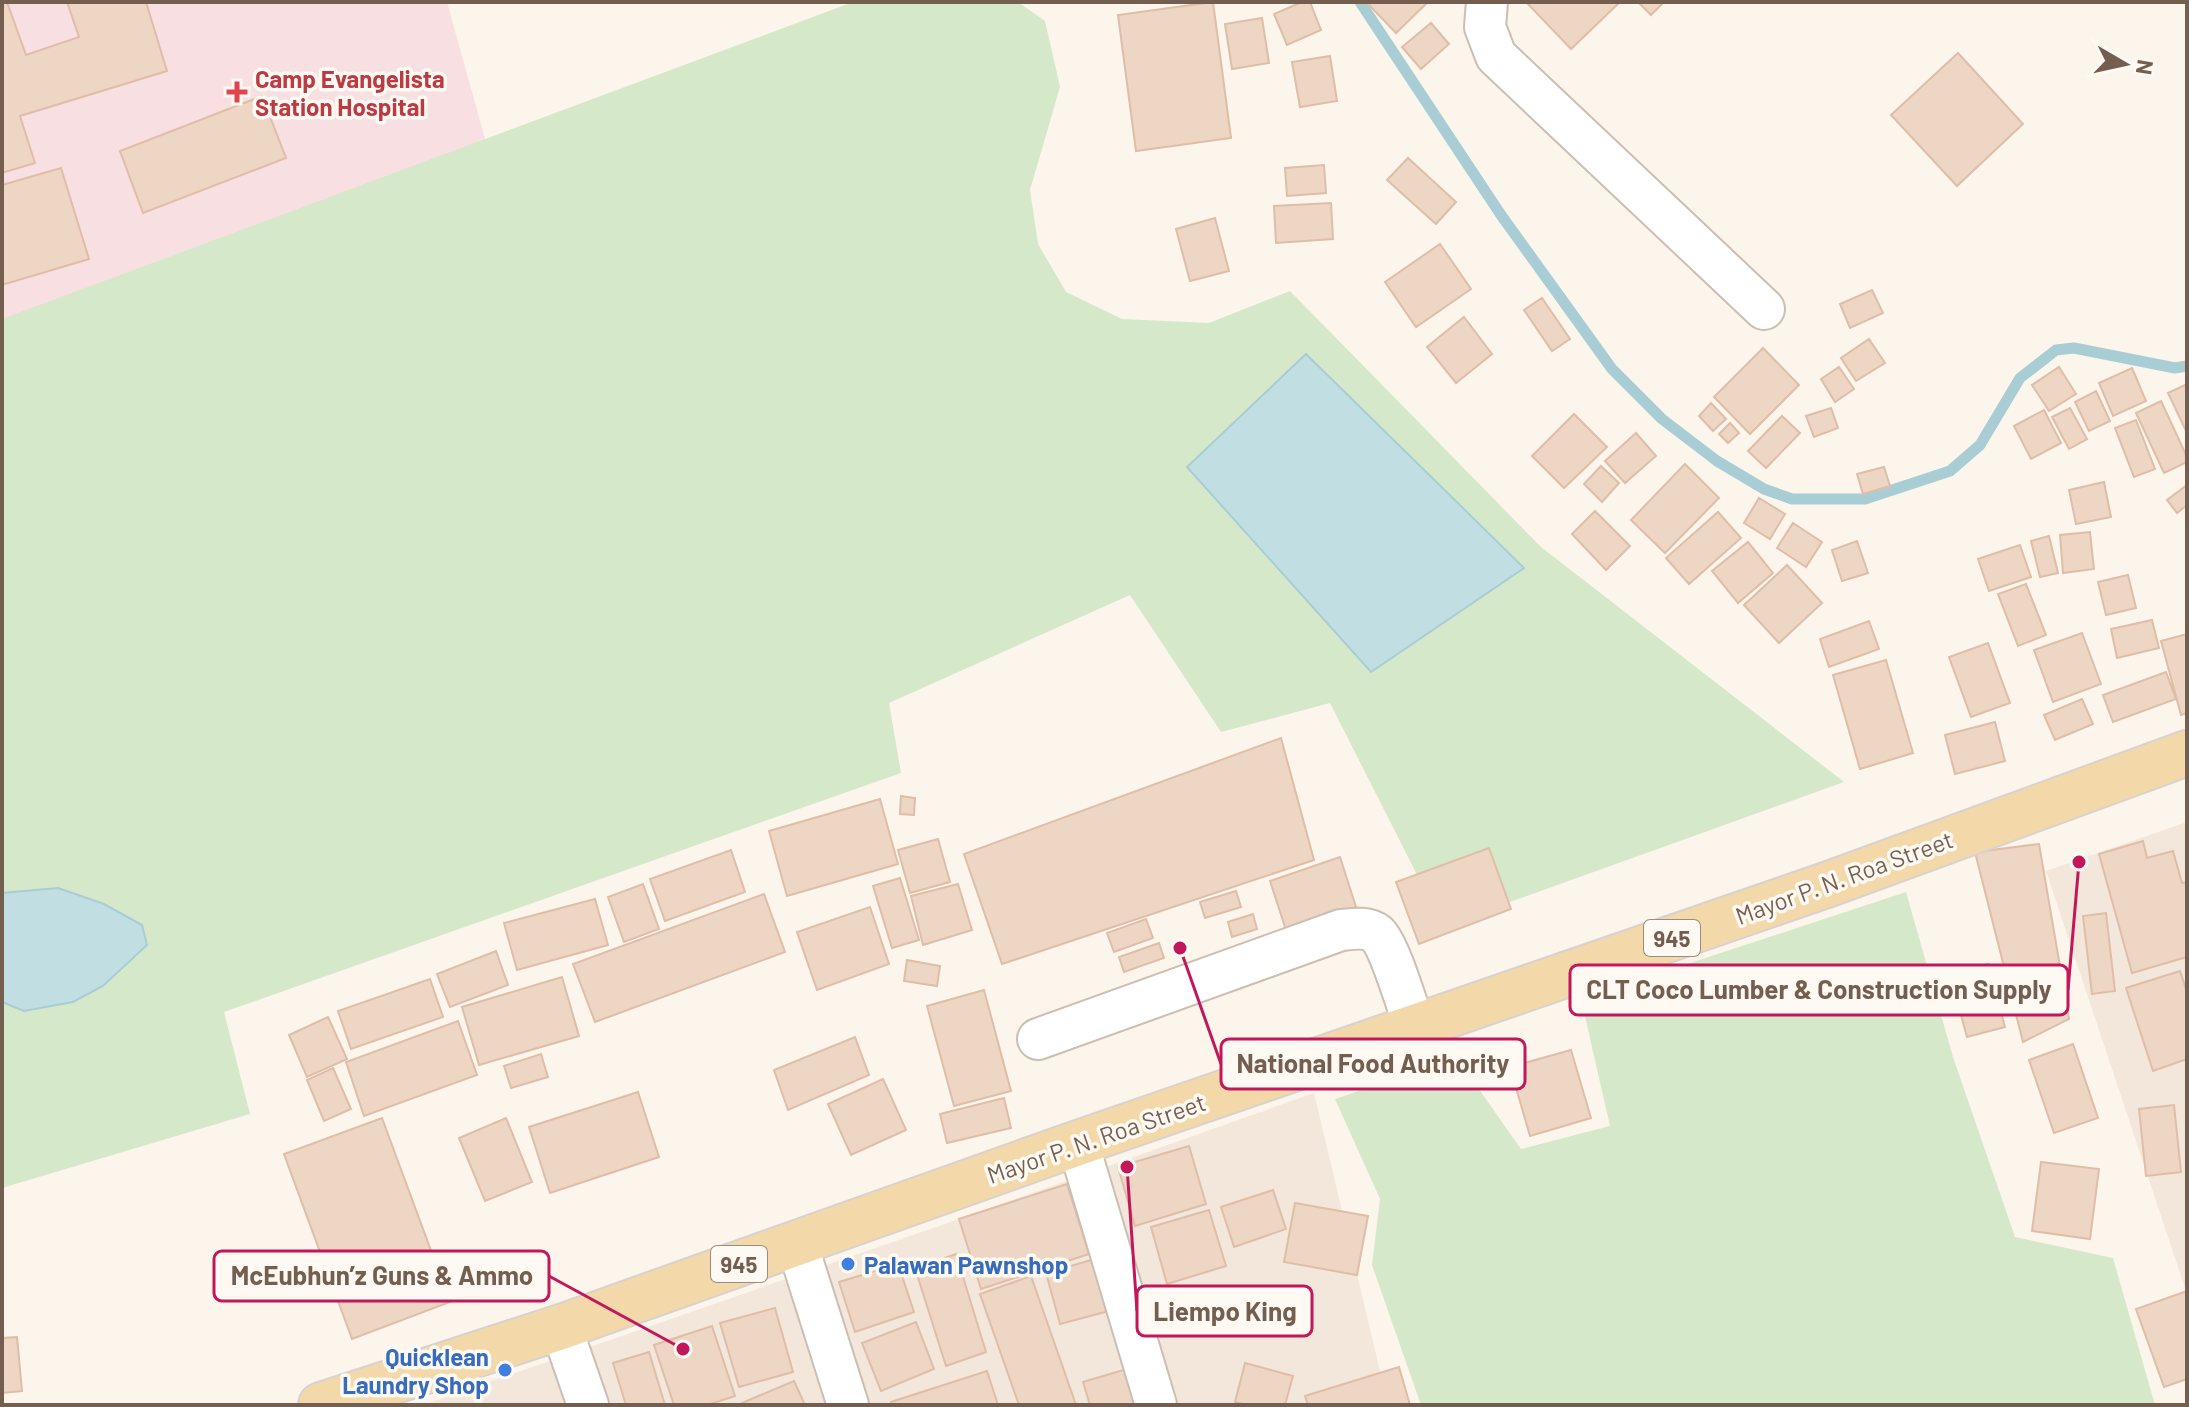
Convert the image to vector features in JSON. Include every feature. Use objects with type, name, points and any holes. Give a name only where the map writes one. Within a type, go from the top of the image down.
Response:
[{"type":"main road","name":"Mayor P. N. Roa Street","points":[[321,1405],[369,1398],[1078,1143],[1829,884],[2187,753]]},
{"type":"street","points":[[1487,2],[1485,27],[1496,56],[1764,309]]},
{"type":"street","points":[[1038,1039],[1341,930],[1363,928],[1377,934],[1385,947],[1415,1028]]},
{"type":"street","points":[[1078,1143],[1156,1405]]},
{"type":"street","points":[[797,1244],[848,1405]]},
{"type":"street","points":[[561,1327],[588,1405]]},
{"type":"shaded area","name":"Camp Evangelista Station Hospital","points":[[2,2],[447,2],[497,182],[2,324]]},
{"type":"shaded area","points":[[2187,822],[2187,1294],[2046,871]]},
{"type":"shaded area","points":[[1314,1093],[1388,1405],[423,1405],[959,1219]]},
{"type":"green space","points":[[853,2],[1018,2],[1045,21],[1060,87],[1030,190],[1038,244],[1066,292],[1122,319],[1209,323],[1290,291],[1541,547],[1844,782],[1443,926],[1330,703],[1221,732],[1130,595],[889,703],[901,773],[224,1012],[250,1114],[2,1188],[2,319]]},
{"type":"green space","points":[[1906,892],[1953,1057],[2015,1237],[2113,1258],[2155,1405],[1421,1405],[1372,1265],[1380,1199],[1335,1099],[1457,1058],[1521,1149],[1610,1126],[1581,999]]},
{"type":"water","points":[[1306,354],[1524,568],[1371,672],[1187,467]]},
{"type":"water","points":[[58,888],[104,904],[142,925],[147,945],[103,986],[73,1002],[24,1011],[2,1002],[2,893]]},
{"type":"building","points":[[2,2],[7,2],[26,55],[79,37],[67,2],[146,2],[167,71],[20,116],[35,163],[2,173]]},
{"type":"building","points":[[1213,2],[1231,138],[1136,151],[1118,15]]},
{"type":"building","points":[[1302,2],[1310,2],[1321,30],[1287,45],[1274,14]]},
{"type":"building","points":[[1371,2],[1428,2],[1396,33],[1369,5]]},
{"type":"building","points":[[1526,2],[1620,2],[1571,49]]},
{"type":"building","points":[[1638,2],[1664,2],[1651,15]]},
{"type":"building","points":[[1262,18],[1269,63],[1232,69],[1225,24]]},
{"type":"building","points":[[1431,23],[1449,44],[1421,69],[1402,47]]},
{"type":"building","points":[[1958,53],[2023,124],[1957,186],[1891,115]]},
{"type":"building","points":[[1330,56],[1337,101],[1300,107],[1292,62]]},
{"type":"building","points":[[262,96],[286,158],[143,213],[120,151]]},
{"type":"building","points":[[1408,158],[1456,202],[1436,224],[1387,180]]},
{"type":"building","points":[[1324,165],[1326,193],[1287,196],[1285,168]]},
{"type":"building","points":[[61,168],[89,259],[2,285],[2,185]]},
{"type":"building","points":[[1331,203],[1333,239],[1276,243],[1274,206]]},
{"type":"building","points":[[1215,218],[1229,271],[1190,281],[1176,229]]},
{"type":"building","points":[[1440,244],[1471,289],[1416,327],[1385,282]]},
{"type":"building","points":[[1872,290],[1883,313],[1850,328],[1840,304]]},
{"type":"building","points":[[1542,298],[1570,339],[1552,351],[1524,310]]},
{"type":"building","points":[[1464,317],[1492,354],[1456,383],[1427,347]]},
{"type":"building","points":[[1869,339],[1885,363],[1856,381],[1841,358]]},
{"type":"building","points":[[1763,348],[1799,385],[1750,434],[1714,397]]},
{"type":"building","points":[[1839,367],[1854,389],[1835,402],[1821,379]]},
{"type":"building","points":[[2059,367],[2076,394],[2049,411],[2032,385]]},
{"type":"building","points":[[2132,368],[2146,401],[2113,416],[2099,383]]},
{"type":"building","points":[[2187,384],[2187,433],[2168,393]]},
{"type":"building","points":[[2096,391],[2110,421],[2089,431],[2075,402]]},
{"type":"building","points":[[2161,401],[2187,457],[2187,462],[2164,473],[2136,413]]},
{"type":"building","points":[[1711,403],[1726,419],[1713,431],[1699,416]]},
{"type":"building","points":[[1831,408],[1838,428],[1814,437],[1806,416]]},
{"type":"building","points":[[2070,408],[2087,439],[2069,449],[2052,417]]},
{"type":"building","points":[[2044,410],[2061,443],[2031,459],[2014,426]]},
{"type":"building","points":[[1574,414],[1607,447],[1564,488],[1532,456]]},
{"type":"building","points":[[1782,416],[1800,433],[1766,468],[1748,451]]},
{"type":"building","points":[[2136,420],[2155,469],[2134,477],[2115,428]]},
{"type":"building","points":[[1730,423],[1739,433],[1728,443],[1719,434]]},
{"type":"building","points":[[1636,433],[1656,456],[1625,483],[1605,461]]},
{"type":"building","points":[[1685,464],[1719,498],[1665,553],[1631,520]]},
{"type":"building","points":[[1601,466],[1619,483],[1602,502],[1584,484]]},
{"type":"building","points":[[1884,467],[1890,486],[1863,494],[1857,474]]},
{"type":"building","points":[[2104,482],[2111,517],[2076,524],[2069,490]]},
{"type":"building","points":[[2187,485],[2187,505],[2177,513],[2167,500]]},
{"type":"building","points":[[1759,498],[1785,514],[1770,539],[1744,523]]},
{"type":"building","points":[[1595,511],[1630,546],[1606,570],[1572,534]]},
{"type":"building","points":[[1718,512],[1741,538],[1689,584],[1666,558]]},
{"type":"building","points":[[1793,523],[1822,542],[1806,567],[1777,548]]},
{"type":"building","points":[[2090,532],[2094,569],[2063,573],[2060,535]]},
{"type":"building","points":[[2049,536],[2058,573],[2040,577],[2031,541]]},
{"type":"building","points":[[1857,541],[1868,573],[1842,581],[1832,550]]},
{"type":"building","points":[[1748,542],[1773,573],[1738,603],[1712,571]]},
{"type":"building","points":[[2020,545],[2031,577],[1989,591],[1978,559]]},
{"type":"building","points":[[1787,565],[1822,603],[1779,643],[1744,605]]},
{"type":"building","points":[[2128,575],[2136,608],[2106,615],[2098,582]]},
{"type":"building","points":[[2026,584],[2046,635],[2018,646],[1998,594]]},
{"type":"building","points":[[2152,620],[2159,648],[2117,658],[2111,629]]},
{"type":"building","points":[[1869,621],[1879,649],[1829,667],[1820,639]]},
{"type":"building","points":[[2082,633],[2101,684],[2053,702],[2034,650]]},
{"type":"building","points":[[2187,634],[2187,713],[2181,715],[2161,641]]},
{"type":"building","points":[[1988,643],[2010,703],[1971,717],[1949,657]]},
{"type":"building","points":[[1886,660],[1913,753],[1860,769],[1833,675]]},
{"type":"building","points":[[2166,672],[2176,699],[2113,722],[2103,695]]},
{"type":"building","points":[[2082,699],[2093,724],[2055,740],[2044,715]]},
{"type":"building","points":[[1995,722],[2005,761],[1955,774],[1945,735]]},
{"type":"building","points":[[1281,738],[1314,860],[1002,964],[964,854]]},
{"type":"building","points":[[901,796],[915,798],[914,815],[900,814]]},
{"type":"building","points":[[880,799],[898,864],[787,896],[769,831]]},
{"type":"building","points":[[938,839],[950,882],[910,893],[898,850]]},
{"type":"building","points":[[2143,841],[2147,858],[2173,851],[2182,883],[2187,882],[2187,957],[2132,973],[2099,854]]},
{"type":"building","points":[[2039,844],[2069,1019],[2023,1042],[1975,852]]},
{"type":"building","points":[[1489,848],[1511,909],[1419,944],[1396,882]]},
{"type":"building","points":[[731,850],[745,892],[665,921],[650,879]]},
{"type":"building","points":[[1340,857],[1356,907],[1286,930],[1270,881]]},
{"type":"building","points":[[900,878],[919,940],[892,948],[873,886]]},
{"type":"building","points":[[643,884],[659,929],[624,942],[608,897]]},
{"type":"building","points":[[958,884],[972,930],[923,945],[911,896]]},
{"type":"building","points":[[1236,891],[1241,907],[1205,918],[1200,902]]},
{"type":"building","points":[[764,894],[785,952],[595,1022],[573,964]]},
{"type":"building","points":[[595,899],[608,945],[517,970],[504,923]]},
{"type":"building","points":[[870,907],[889,964],[817,990],[797,932]]},
{"type":"building","points":[[2106,913],[2115,991],[2092,994],[2083,916]]},
{"type":"building","points":[[1253,914],[1257,929],[1232,937],[1228,922]]},
{"type":"building","points":[[1146,919],[1153,938],[1114,952],[1107,933]]},
{"type":"building","points":[[1159,943],[1164,958],[1124,972],[1119,957]]},
{"type":"building","points":[[496,951],[508,985],[450,1007],[437,974]]},
{"type":"building","points":[[907,960],[940,966],[937,986],[904,981]]},
{"type":"building","points":[[1988,964],[2005,1027],[1967,1037],[1950,975]]},
{"type":"building","points":[[2180,971],[2187,992],[2187,1059],[2153,1071],[2126,988]]},
{"type":"building","points":[[562,977],[579,1036],[479,1065],[462,1007]]},
{"type":"building","points":[[430,979],[443,1017],[351,1049],[338,1011]]},
{"type":"building","points":[[984,990],[1011,1091],[954,1106],[927,1006]]},
{"type":"building","points":[[328,1017],[347,1059],[307,1077],[289,1035]]},
{"type":"building","points":[[458,1021],[477,1075],[364,1116],[346,1062]]},
{"type":"building","points":[[855,1037],[869,1075],[788,1110],[774,1070]]},
{"type":"building","points":[[2073,1044],[2098,1118],[2054,1133],[2029,1060]]},
{"type":"building","points":[[1571,1050],[1591,1118],[1530,1136],[1510,1067]]},
{"type":"building","points":[[541,1054],[548,1077],[511,1088],[504,1066]]},
{"type":"building","points":[[333,1068],[351,1109],[324,1121],[307,1080]]},
{"type":"building","points":[[883,1079],[906,1130],[851,1155],[828,1104]]},
{"type":"building","points":[[638,1092],[659,1157],[550,1193],[529,1127]]},
{"type":"building","points":[[1004,1098],[1011,1128],[947,1143],[940,1114]]},
{"type":"building","points":[[2174,1105],[2181,1172],[2146,1176],[2139,1109]]},
{"type":"building","points":[[382,1118],[450,1302],[352,1339],[284,1154]]},
{"type":"building","points":[[506,1118],[532,1182],[485,1201],[459,1138]]},
{"type":"building","points":[[1189,1146],[1206,1204],[1135,1226],[1118,1167]]},
{"type":"building","points":[[2041,1162],[2099,1169],[2090,1239],[2032,1231]]},
{"type":"building","points":[[1067,1184],[1089,1254],[981,1289],[959,1219]]},
{"type":"building","points":[[1273,1190],[1286,1229],[1234,1247],[1221,1207]]},
{"type":"building","points":[[1295,1203],[1368,1216],[1357,1275],[1284,1262]]},
{"type":"building","points":[[1209,1210],[1226,1266],[1167,1284],[1151,1227]]},
{"type":"building","points":[[956,1254],[986,1352],[946,1366],[915,1268]]},
{"type":"building","points":[[1095,1259],[1109,1311],[1060,1324],[1046,1273]]},
{"type":"building","points":[[898,1264],[914,1312],[855,1332],[839,1282]]},
{"type":"building","points":[[1031,1276],[1076,1405],[1019,1405],[980,1294]]},
{"type":"building","points":[[1190,1286],[1196,1319],[1170,1324],[1164,1291]]},
{"type":"building","points":[[2187,1291],[2187,1379],[2164,1387],[2136,1309]]},
{"type":"building","points":[[775,1308],[793,1372],[739,1387],[720,1323]]},
{"type":"building","points":[[916,1322],[934,1369],[881,1391],[862,1343]]},
{"type":"building","points":[[712,1326],[735,1396],[707,1405],[674,1405],[654,1345]]},
{"type":"building","points":[[17,1337],[22,1391],[2,1393],[2,1338]]},
{"type":"building","points":[[649,1352],[665,1405],[626,1405],[613,1363]]},
{"type":"building","points":[[1245,1363],[1293,1376],[1285,1405],[1235,1402]]},
{"type":"building","points":[[1137,1366],[1149,1405],[1090,1405],[1083,1382]]},
{"type":"building","points":[[1399,1367],[1410,1405],[1308,1405],[1305,1396]]},
{"type":"building","points":[[987,1371],[998,1405],[892,1405],[891,1402]]},
{"type":"building","points":[[794,1381],[805,1405],[742,1403]]},
{"type":"waterway","points":[[1360,2],[1501,215],[1612,369],[1662,419],[1717,461],[1764,489],[1792,499],[1865,499],[1950,471],[1980,445],[2020,378],[2056,350],[2074,348],[2175,368],[2187,366]]},
{"type":"place","name":"Camp Evangelista Station Hospital","points":[[237,92]]},
{"type":"place","name":"CLT Coco Lumber & Construction Supply","points":[[2079,862]]},
{"type":"place","name":"National Food Authority","points":[[1180,948]]},
{"type":"place","name":"Liempo King","points":[[1127,1167]]},
{"type":"place","name":"Palawan Pawnshop","points":[[848,1264]]},
{"type":"place","name":"McEubhun’z Guns & Ammo","points":[[683,1349]]},
{"type":"place","name":"Quicklean Laundry Shop","points":[[505,1370]]}]
